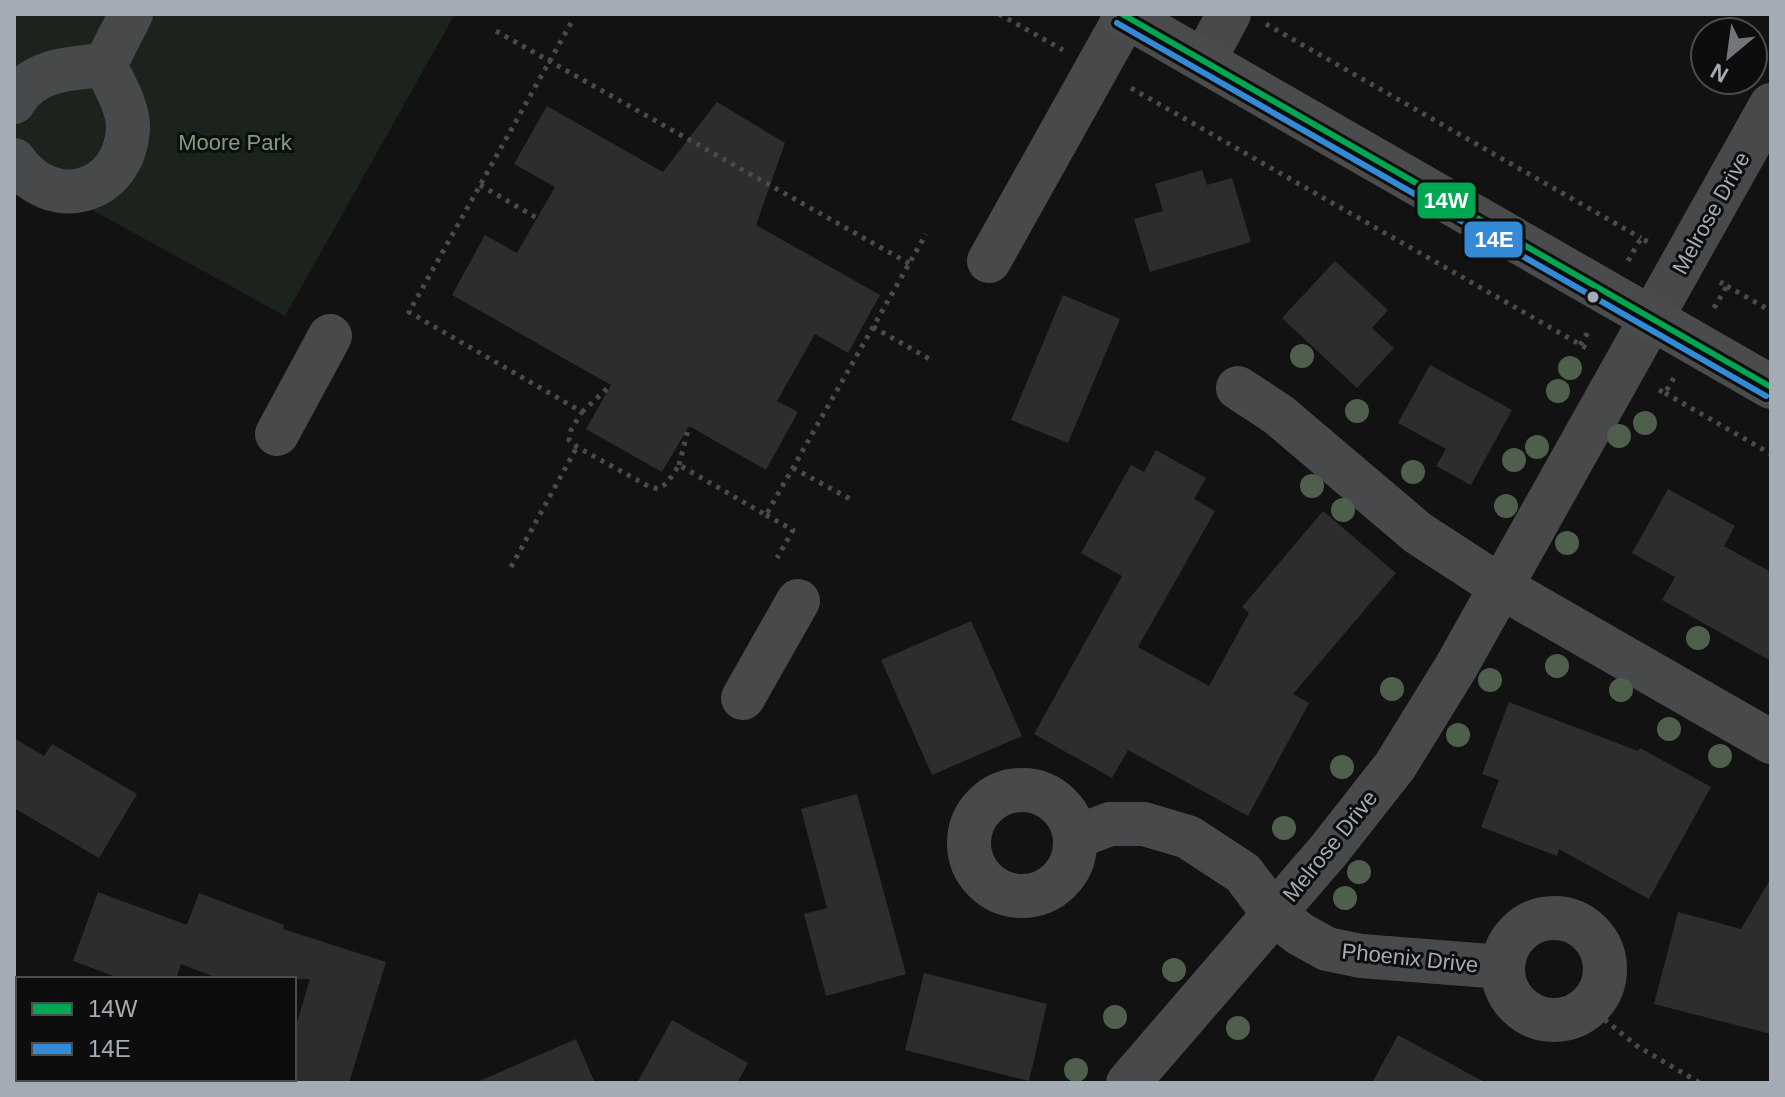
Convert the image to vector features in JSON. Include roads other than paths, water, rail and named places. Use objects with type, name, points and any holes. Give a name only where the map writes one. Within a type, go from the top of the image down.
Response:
[{"type":"main road","points":[[1124,15],[1771,387]]},
{"type":"street","points":[[105,65],[131,14]]},
{"type":"street","points":[[1204,60],[1229,14]]},
{"type":"street","points":[[989,261],[1124,15]]},
{"type":"street","points":[[14,102],[38,77],[69,68],[105,65]]},
{"type":"street","points":[[14,160],[24,174],[39,186],[65,193],[82,209],[92,187],[110,174],[124,154],[128,126],[123,104],[105,65]]},
{"type":"street","name":"Melrose Drive","points":[[1651,320],[1771,105]]},
{"type":"street","points":[[1501,587],[1651,320]]},
{"type":"street","points":[[277,434],[330,336]]},
{"type":"street","points":[[1238,388],[1279,415],[1418,533],[1501,587],[1771,742]]},
{"type":"street","name":"Melrose Drive","points":[[1128,1083],[1274,914],[1395,766],[1501,587]]},
{"type":"street","points":[[743,698],[798,601]]},
{"type":"street","name":"Phoenix Drive","points":[[1076,837],[1110,824],[1144,824],[1188,837],[1243,873],[1274,914],[1327,949],[1361,956],[1502,967]]},
{"type":"street","points":[[1550,917],[1575,922],[1595,937],[1605,960],[1603,986],[1589,1007],[1568,1019],[1544,1019],[1522,1009],[1507,990],[1502,967],[1509,943],[1526,925],[1550,917]]},
{"type":"park label","name":"Moore Park","points":[[235,142]]}]
